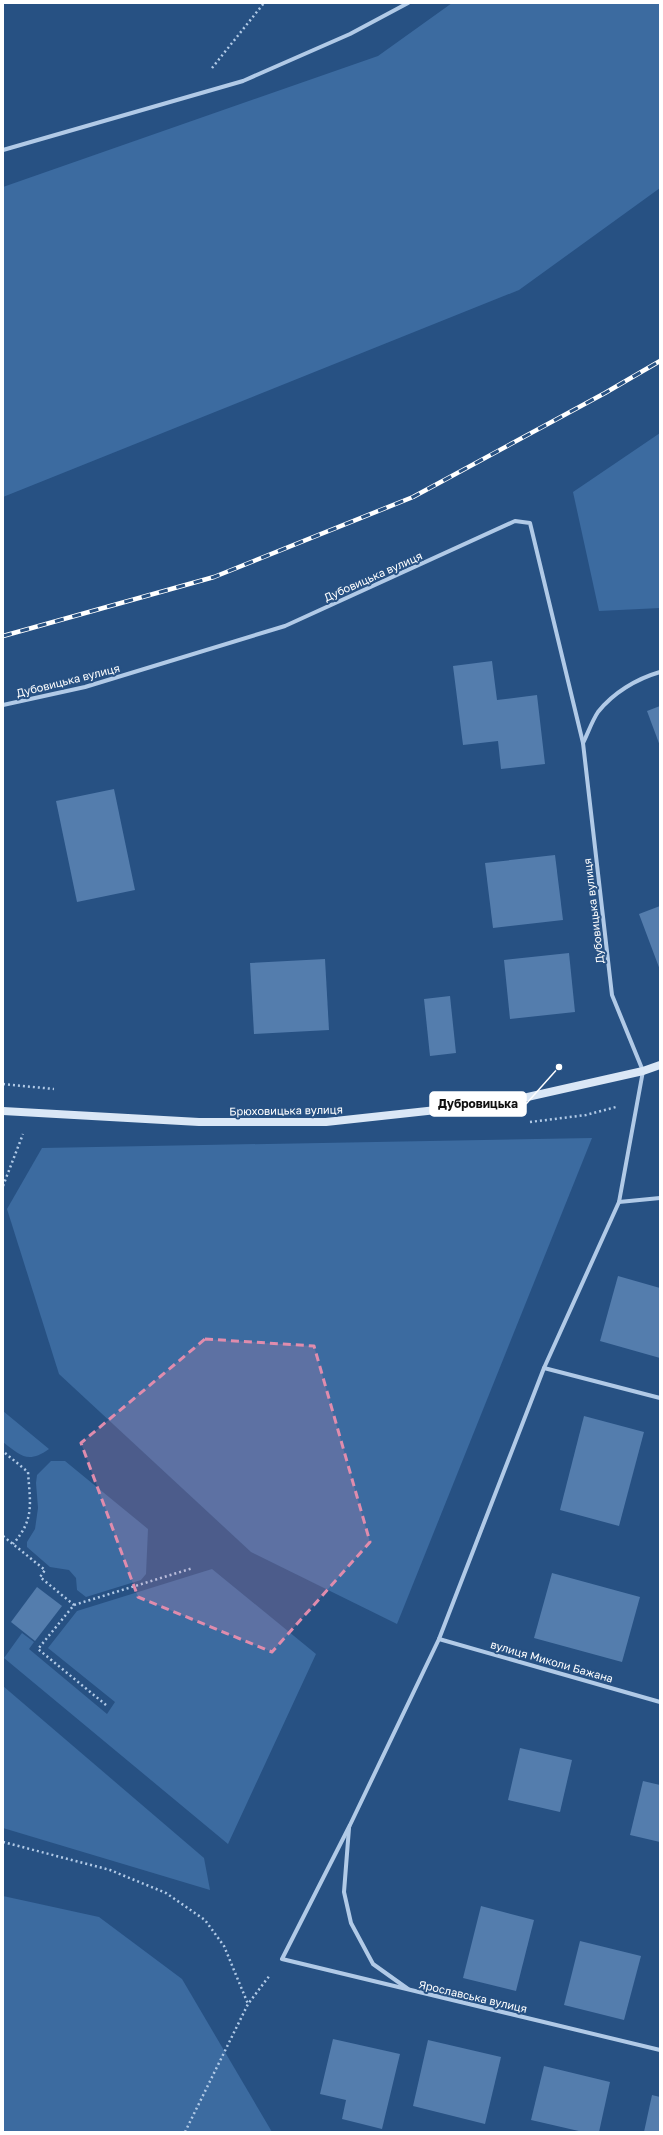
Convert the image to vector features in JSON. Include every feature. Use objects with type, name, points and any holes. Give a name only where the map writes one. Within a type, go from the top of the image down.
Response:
[{"type":"main road","name":"Брюховицька вулиця","points":[[3,1111],[199,1122],[326,1122],[501,1104],[643,1071],[660,1065]]},
{"type":"street","points":[[3,150],[243,81],[350,34],[408,3]]},
{"type":"street","name":"Дубовицька вулиця","points":[[3,705],[84,687],[285,626],[515,521],[530,524],[583,743],[612,995],[643,1071]]},
{"type":"street","points":[[583,743],[598,714],[616,694],[650,675],[660,672]]},
{"type":"street","points":[[282,1959],[350,1825],[439,1639],[544,1368],[619,1202],[643,1071]]},
{"type":"street","points":[[619,1202],[660,1198]]},
{"type":"street","points":[[544,1368],[660,1398]]},
{"type":"street","name":"вулиця Миколи Бажана","points":[[439,1639],[660,1702]]},
{"type":"street","points":[[350,1825],[344,1892],[351,1923],[373,1964],[410,1991]]},
{"type":"street","name":"Ярославська вулиця","points":[[282,1959],[660,2050]]},
{"type":"path","points":[[189,97],[264,3]]},
{"type":"path","points":[[3,1084],[57,1089]]},
{"type":"path","points":[[4,1454],[28,1472],[31,1509],[24,1531],[13,1544]]},
{"type":"path","points":[[3,1536],[45,1570],[40,1577],[74,1605]]},
{"type":"path","points":[[106,1705],[38,1649],[74,1605],[193,1568]]},
{"type":"path","points":[[3,1842],[110,1870],[166,1893],[205,1920],[224,1946],[248,2004]]},
{"type":"path","points":[[185,2132],[248,2004],[282,1959]]},
{"type":"highlighted area","points":[[205,1339],[314,1346],[370,1542],[272,1652],[138,1597],[81,1443]]},
{"type":"shaded area","points":[[452,3],[660,3],[660,188],[519,290],[3,497],[3,187],[378,56]]},
{"type":"shaded area","points":[[660,433],[660,608],[599,611],[573,492]]},
{"type":"shaded area","points":[[592,1138],[397,1624],[251,1552],[59,1374],[7,1209],[42,1148]]},
{"type":"shaded area","points":[[3,1411],[49,1449],[42,1454],[30,1457],[20,1454],[3,1442]]},
{"type":"shaded area","points":[[51,1461],[65,1461],[148,1529],[146,1574],[141,1580],[86,1597],[77,1590],[76,1578],[69,1570],[50,1567],[27,1547],[27,1542],[35,1529],[38,1508],[36,1483],[37,1475]]},
{"type":"shaded area","points":[[212,1569],[316,1654],[228,1844],[4,1658],[22,1633],[34,1642],[29,1649],[107,1714],[115,1702],[48,1648],[77,1611]]},
{"type":"shaded area","points":[[3,1686],[204,1858],[210,1890],[3,1828]]},
{"type":"shaded area","points":[[3,1896],[99,1917],[182,1979],[272,2132],[3,2132]]},
{"type":"building","points":[[492,661],[497,700],[537,695],[545,764],[501,769],[498,741],[463,745],[453,666]]},
{"type":"building","points":[[660,706],[660,746],[647,711]]},
{"type":"building","points":[[114,789],[135,890],[77,902],[56,801]]},
{"type":"building","points":[[555,855],[563,920],[493,928],[485,863]]},
{"type":"building","points":[[660,906],[660,970],[639,914]]},
{"type":"building","points":[[569,953],[575,1012],[510,1019],[504,960]]},
{"type":"building","points":[[325,959],[329,1030],[254,1034],[250,963]]},
{"type":"building","points":[[450,996],[456,1053],[430,1056],[424,999]]},
{"type":"building","points":[[618,1276],[660,1288],[660,1358],[600,1341]]},
{"type":"building","points":[[584,1416],[644,1432],[619,1526],[560,1510]]},
{"type":"building","points":[[552,1573],[640,1597],[622,1662],[534,1638]]},
{"type":"building","points":[[37,1587],[62,1606],[35,1641],[11,1622]]},
{"type":"building","points":[[520,1748],[572,1760],[560,1812],[508,1800]]},
{"type":"building","points":[[643,1781],[660,1785],[660,1842],[630,1835]]},
{"type":"building","points":[[481,1906],[534,1920],[516,1991],[463,1978]]},
{"type":"building","points":[[580,1941],[641,1956],[624,2020],[564,2005]]},
{"type":"building","points":[[333,2039],[400,2054],[382,2129],[342,2119],[346,2100],[320,2094]]},
{"type":"building","points":[[428,2040],[501,2057],[485,2124],[413,2106]]},
{"type":"building","points":[[544,2066],[610,2082],[599,2132],[583,2132],[531,2120]]},
{"type":"building","points":[[652,2095],[660,2097],[660,2132],[644,2132]]},
{"type":"railway","points":[[3,636],[214,577],[413,497],[605,393],[660,361]]},
{"type":"place","name":"Дубровицька","points":[[559,1067]]}]
